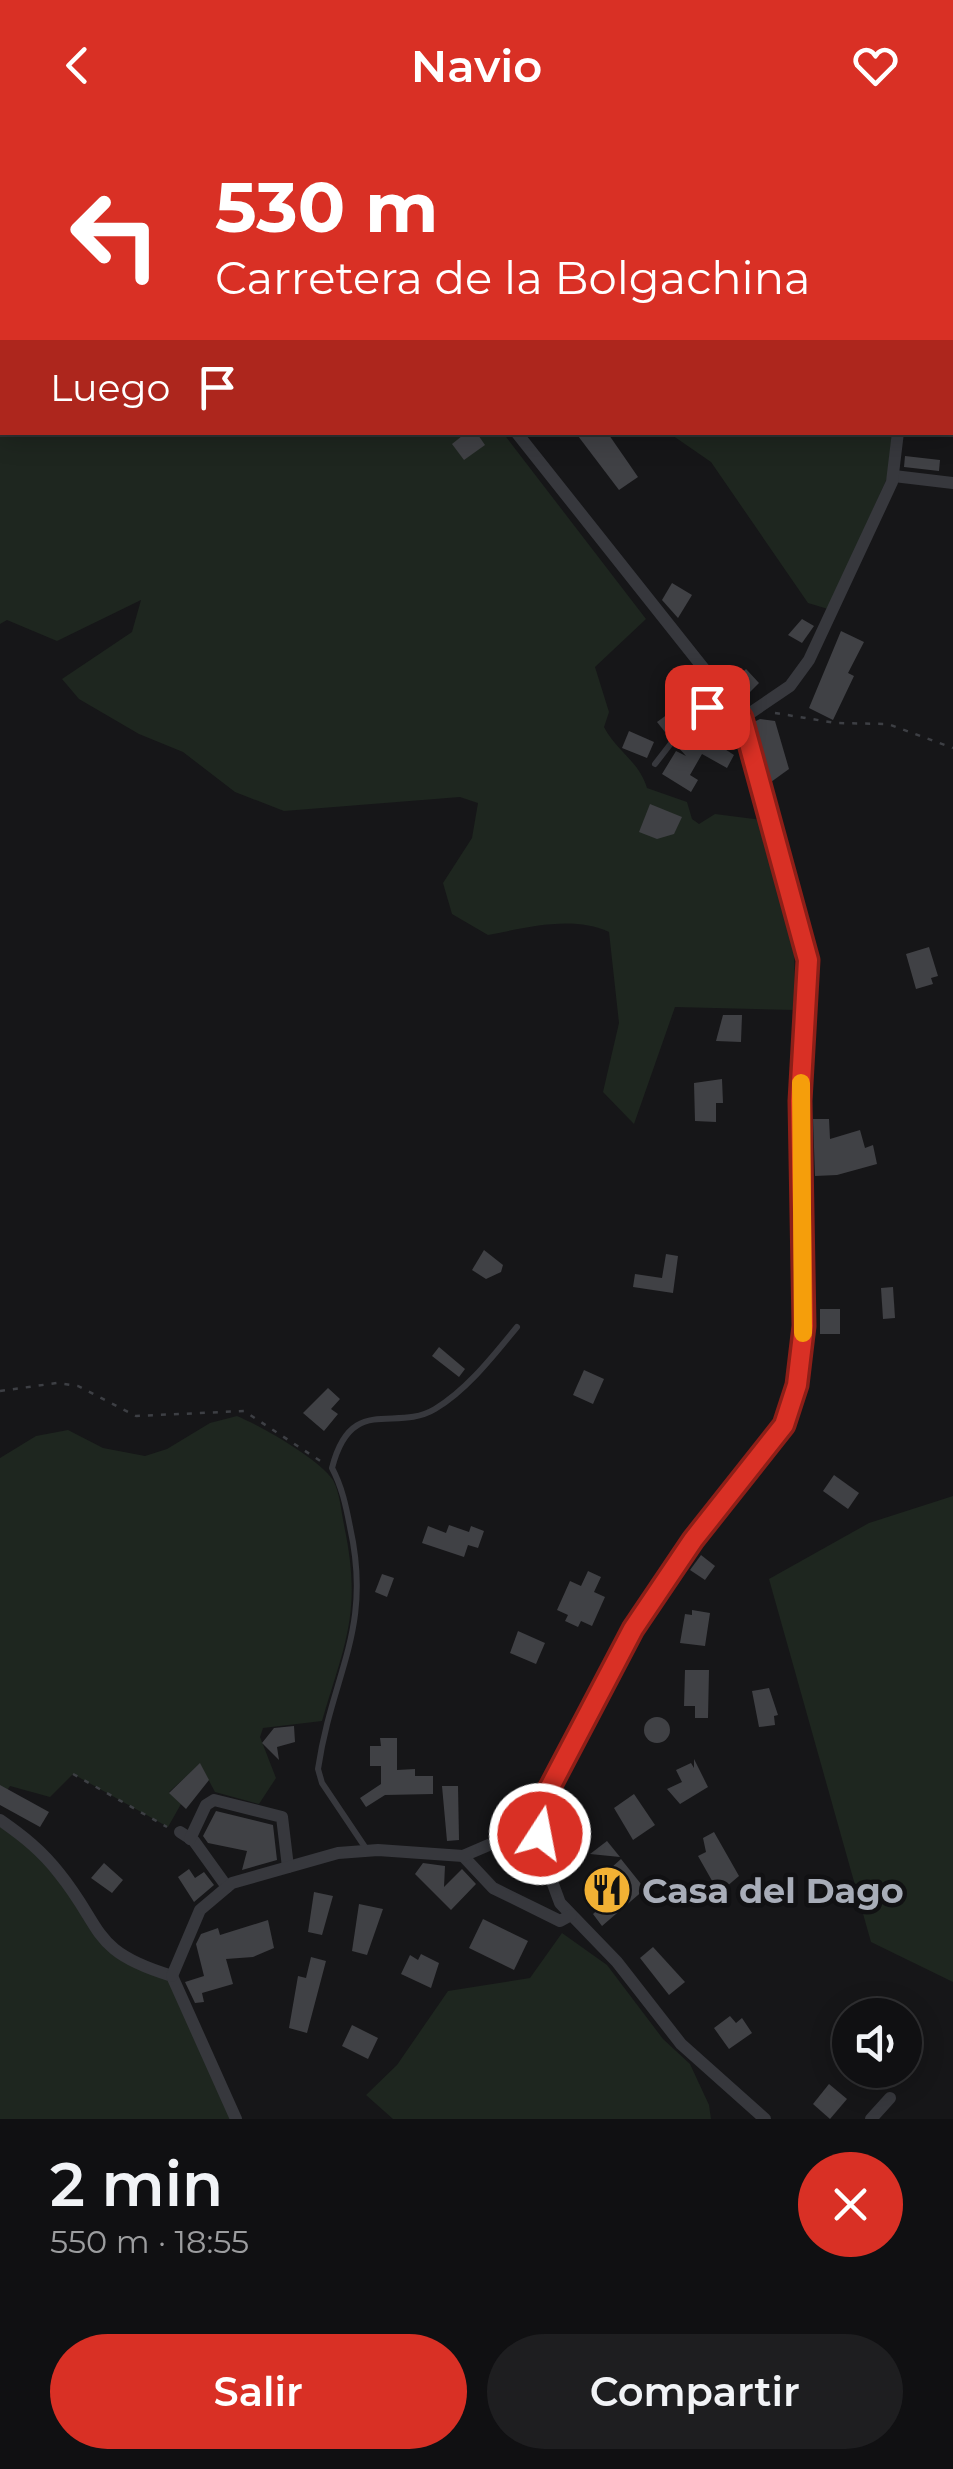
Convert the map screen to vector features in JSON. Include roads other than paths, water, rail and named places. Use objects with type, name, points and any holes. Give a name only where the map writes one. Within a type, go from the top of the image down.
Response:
[{"type":"street","points":[[236,2119],[172,1976],[200,1910],[227,1887],[338,1853],[463,1856],[496,1845],[518,1832],[538,1810],[633,1629],[693,1540],[784,1425],[797,1385],[804,1326],[800,1101],[808,960],[742,718],[518,435]]},
{"type":"street","points":[[742,718],[790,686],[809,660],[894,476],[898,435]]},
{"type":"street","points":[[894,476],[953,483]]},
{"type":"street","points":[[227,1887],[185,1835],[214,1800],[282,1817],[288,1867]]},
{"type":"street","points":[[538,1810],[543,1856],[560,1903],[616,1962],[681,2044],[764,2119]]},
{"type":"street","points":[[0,1820],[34,1843],[62,1876],[101,1938],[132,1963],[172,1976]]},
{"type":"street","points":[[463,1856],[493,1888],[560,1922],[571,1916]]},
{"type":"street","points":[[871,2119],[890,2098]]},
{"type":"lane","points":[[655,764],[689,720],[725,694]]},
{"type":"lane","points":[[368,1851],[322,1783],[318,1770],[360,1602],[353,1540],[341,1484],[332,1468],[342,1439],[357,1426],[434,1410],[495,1354],[517,1326]]},
{"type":"place","name":"Casa del Dago","points":[[607,1890]]}]
